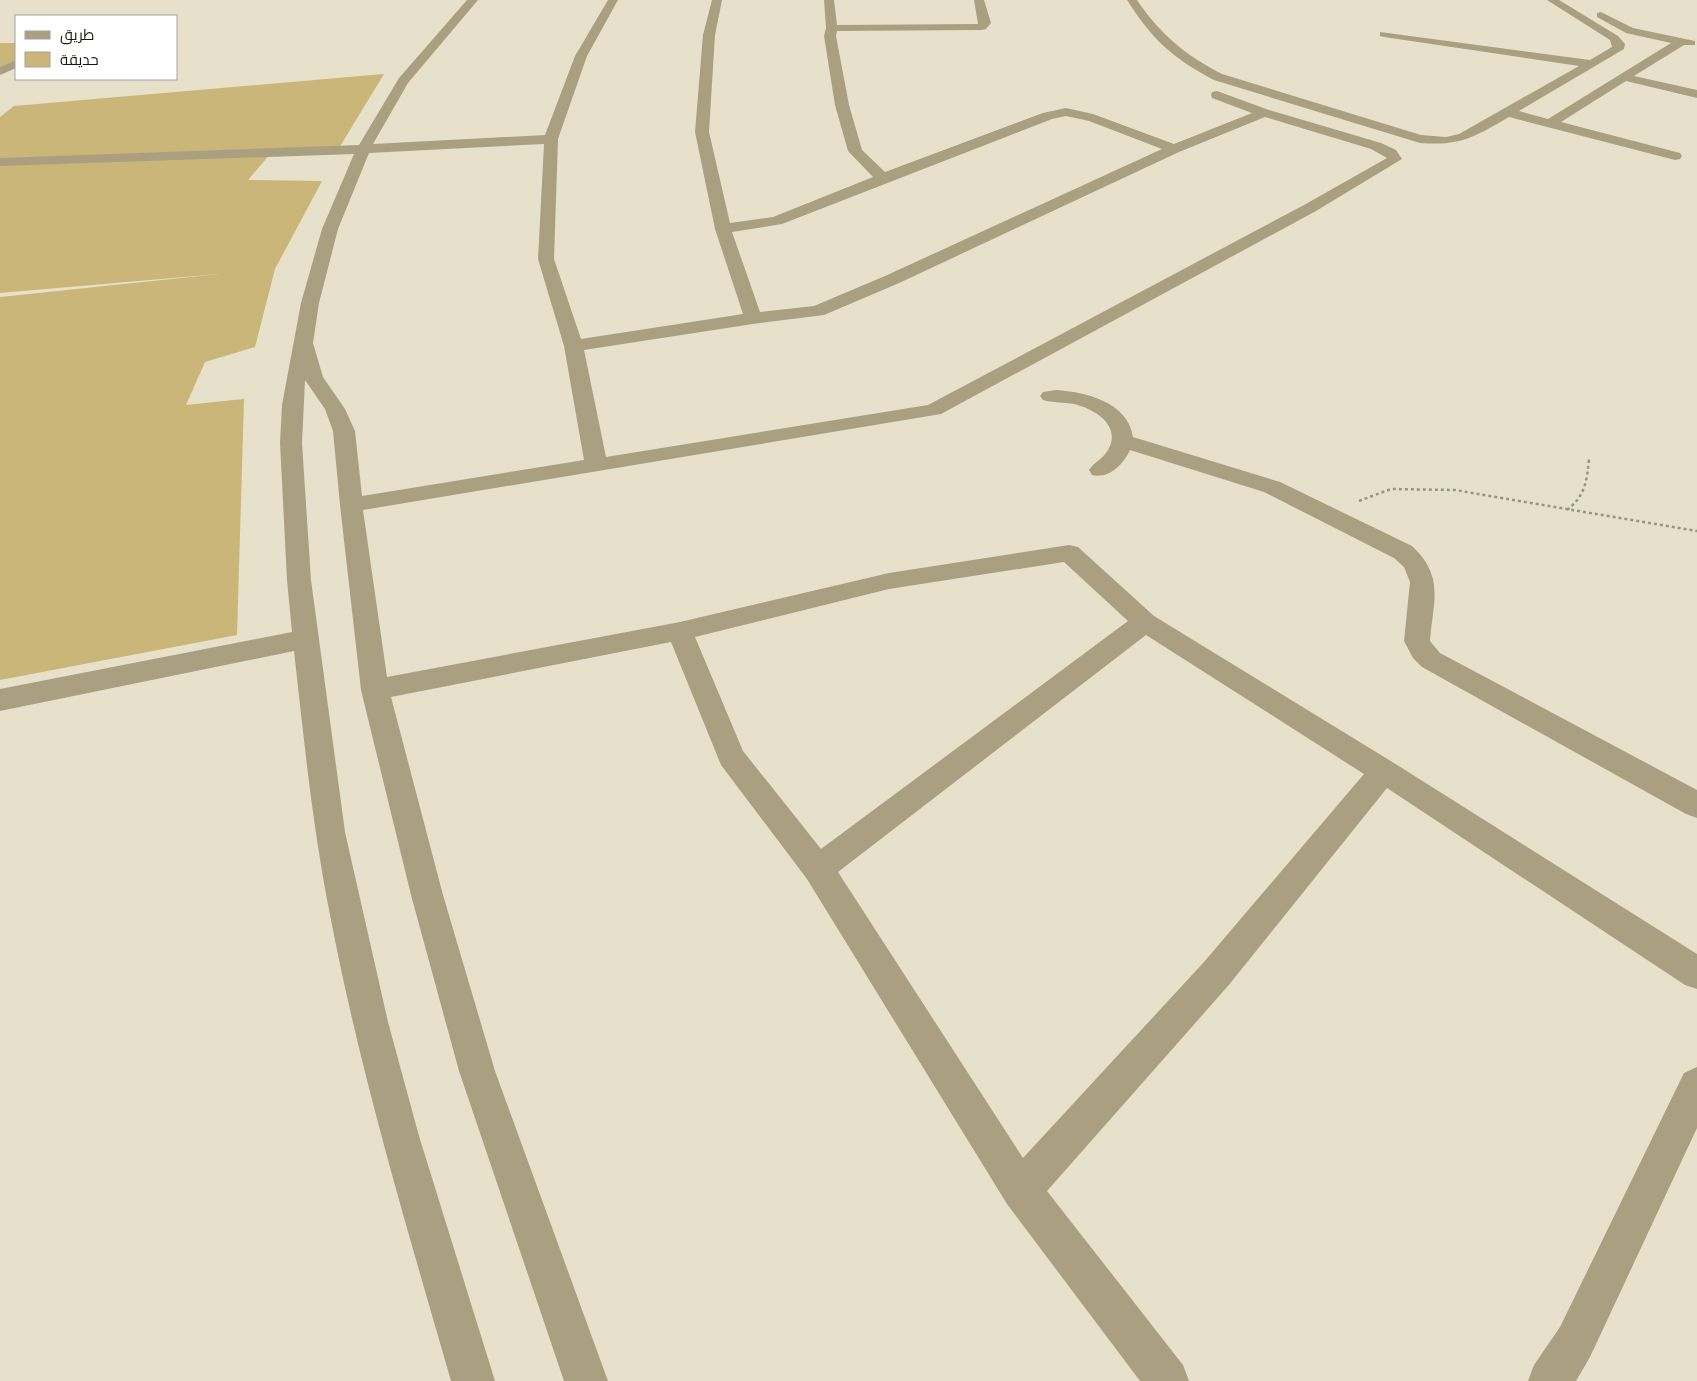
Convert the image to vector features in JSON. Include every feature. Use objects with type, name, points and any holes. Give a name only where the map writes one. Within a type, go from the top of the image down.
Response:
[{"type":"street","points":[[473,0],[403,81],[364,149],[330,229],[310,303],[295,386],[291,443],[294,527],[330,832],[370,1022],[400,1136],[473,1381]]},
{"type":"street","points":[[596,464],[574,346],[546,259],[551,139],[581,56],[613,0]]},
{"type":"street","points":[[717,0],[709,35],[702,132],[724,230],[754,318]]},
{"type":"street","points":[[829,0],[832,28],[830,36],[842,105],[855,151],[884,178]]},
{"type":"street","points":[[832,28],[982,27],[985,23],[979,0]]},
{"type":"street","points":[[1132,0],[1158,36],[1195,65],[1228,81],[1412,136],[1438,141],[1460,139],[1616,51],[1619,44],[1610,35],[1552,0]]},
{"type":"street","points":[[1591,9],[1627,30],[1697,44]]},
{"type":"street","points":[[1384,34],[1544,59],[1591,64],[1697,94]]},
{"type":"street","points":[[1550,123],[1682,41]]},
{"type":"street","points":[[0,72],[15,64]]},
{"type":"street","points":[[1629,74],[1697,86]]},
{"type":"street","points":[[351,505],[934,410],[1310,208],[1395,159],[1391,153],[1376,146],[1264,113],[1217,95]]},
{"type":"street","points":[[724,230],[776,221],[1048,116],[1066,112],[1093,118],[1174,149]]},
{"type":"street","points":[[1507,112],[1675,156]]},
{"type":"street","points":[[574,346],[754,318],[818,311],[891,280],[1174,149],[1264,113]]},
{"type":"street","points":[[0,162],[364,149],[551,139]]},
{"type":"street","points":[[304,343],[313,376],[341,420],[346,444],[351,505],[375,690],[427,895],[477,1071],[586,1381]]},
{"type":"street","points":[[1050,396],[1076,398],[1098,406],[1115,418],[1122,433],[1123,441],[1117,457],[1100,470]]},
{"type":"street","points":[[1123,441],[1250,478],[1328,514],[1403,552],[1418,566],[1423,581],[1417,641],[1431,660],[1697,805]]},
{"type":"street","points":[[375,690],[680,631],[889,581],[1069,553],[1146,622],[1697,973]]},
{"type":"street","points":[[818,870],[1146,622]]},
{"type":"street","points":[[680,631],[731,757],[818,870],[1021,1190],[1167,1381]]},
{"type":"street","points":[[0,700],[306,639]]},
{"type":"street","points":[[1021,1190],[1216,974],[1384,772]]},
{"type":"street","points":[[1550,1381],[1574,1342],[1697,1086]]},
{"type":"path","points":[[1566,511],[1577,503],[1584,493],[1589,459]]},
{"type":"path","points":[[1328,514],[1384,491],[1399,488],[1460,490],[1566,511],[1697,531]]},
{"type":"green space","points":[[0,43],[15,43],[15,61],[0,67]]},
{"type":"green space","points":[[384,74],[339,148],[271,153],[248,180],[322,181],[275,269],[255,347],[205,362],[186,405],[244,399],[237,635],[0,680],[0,297],[219,274],[0,293],[0,117],[14,106]]}]
